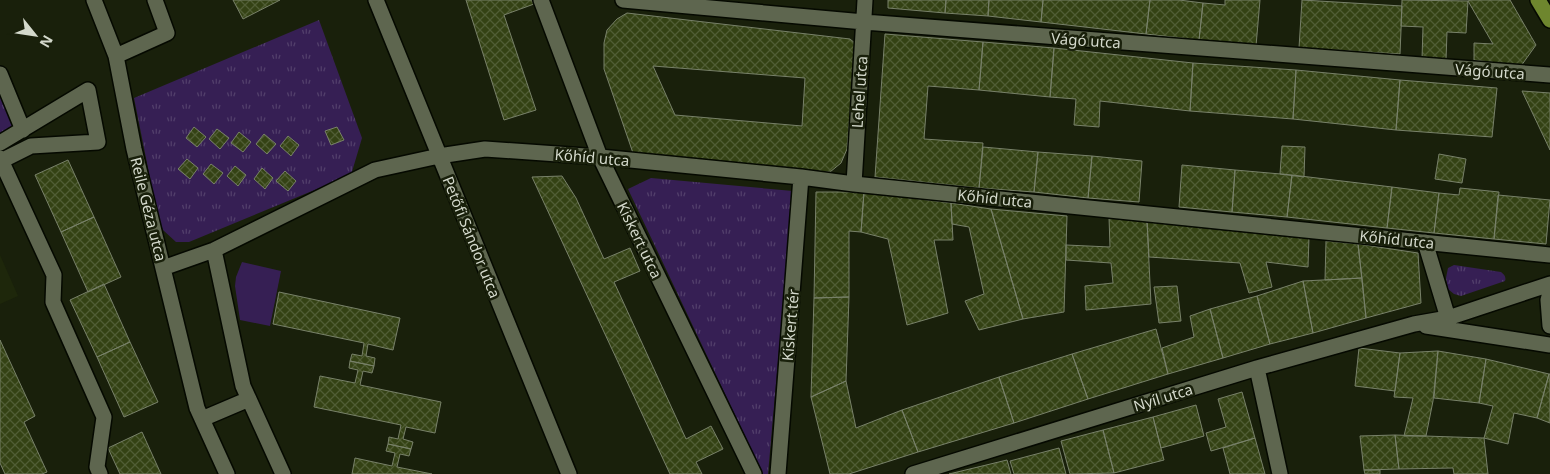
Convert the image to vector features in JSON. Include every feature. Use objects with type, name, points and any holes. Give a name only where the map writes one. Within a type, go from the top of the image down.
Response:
[{"type":"main road","points":[[1538,0],[1550,20]]},
{"type":"street","name":"Reile Géza utca","points":[[94,0],[116,56],[134,149],[197,408],[226,474]]},
{"type":"street","points":[[116,56],[167,33],[155,0]]},
{"type":"street","name":"Petőfi Sándor utca","points":[[376,0],[462,216],[569,474]]},
{"type":"street","name":"Kiskert utca","points":[[541,0],[600,157],[754,474]]},
{"type":"street","name":"Vágó utca","points":[[623,0],[864,22],[1550,75]]},
{"type":"street","name":"Lehel utca","points":[[854,184],[865,0]]},
{"type":"street","points":[[0,74],[23,130]]},
{"type":"street","points":[[0,143],[88,90],[98,142],[31,146],[1,160],[54,275],[53,302],[104,417],[97,467],[100,474]]},
{"type":"street","name":"Kőhíd utca","points":[[164,268],[214,250],[376,170],[439,156],[485,149],[600,157],[801,177],[1550,255]]},
{"type":"street","name":"Kiskert tér","points":[[778,474],[801,177]]},
{"type":"street","points":[[1425,242],[1448,318]]},
{"type":"street","points":[[214,250],[243,386],[283,474]]},
{"type":"street","name":"Nyíl utca","points":[[912,474],[1257,368],[1414,324],[1448,318],[1550,284]]},
{"type":"street","points":[[1550,293],[1548,300],[1550,326]]},
{"type":"street","name":"Nyíl utca","points":[[1414,324],[1550,345]]},
{"type":"street","points":[[1257,368],[1280,474]]},
{"type":"street","points":[[202,419],[249,399]]},
{"type":"shaded area","points":[[0,255],[18,296],[0,304]]},
{"type":"green space","points":[[319,20],[362,138],[351,175],[189,242],[176,242],[163,230],[158,218],[134,98]]},
{"type":"green space","points":[[0,74],[23,130],[0,143]]},
{"type":"green space","points":[[651,178],[793,191],[768,474],[763,474],[628,189]]},
{"type":"green space","points":[[242,262],[281,271],[270,326],[240,320],[235,286],[236,277]]},
{"type":"green space","points":[[1454,265],[1501,272],[1505,276],[1505,281],[1461,296],[1454,294],[1448,289],[1446,278],[1448,268]]},
{"type":"building","points":[[233,0],[280,0],[243,19]]},
{"type":"building","points":[[466,0],[532,0],[534,4],[504,15],[536,110],[504,120]]},
{"type":"building","points":[[888,0],[946,0],[945,13],[888,8]]},
{"type":"building","points":[[946,0],[989,0],[988,16],[945,13]]},
{"type":"building","points":[[989,0],[1043,0],[1041,22],[988,16]]},
{"type":"building","points":[[1043,0],[1150,0],[1146,34],[1041,22]]},
{"type":"building","points":[[1150,0],[1179,0],[1203,3],[1199,40],[1146,34]]},
{"type":"building","points":[[1225,0],[1260,0],[1256,46],[1199,40],[1203,3],[1225,5]]},
{"type":"building","points":[[1302,0],[1402,6],[1400,54],[1299,48]]},
{"type":"building","points":[[1402,0],[1468,1],[1466,33],[1447,32],[1446,60],[1422,59],[1423,27],[1401,26]]},
{"type":"building","points":[[1510,0],[1536,45],[1521,66],[1474,60],[1474,43],[1493,44],[1468,1]]},
{"type":"building","points":[[627,13],[850,39],[856,44],[847,149],[841,163],[830,172],[818,172],[633,153],[604,69],[604,43],[607,30],[617,19]],"holes":[[[653,66],[805,78],[802,126],[675,115]]]},
{"type":"building","points":[[885,34],[983,42],[979,90],[928,86],[924,139],[983,143],[979,188],[875,177]]},
{"type":"building","points":[[983,42],[1054,48],[1050,97],[979,90]]},
{"type":"building","points":[[1054,48],[1193,63],[1190,111],[1100,101],[1099,127],[1074,125],[1076,99],[1050,97]]},
{"type":"building","points":[[1193,63],[1296,70],[1293,119],[1190,111]]},
{"type":"building","points":[[1296,70],[1400,80],[1396,130],[1293,119]]},
{"type":"building","points":[[1400,80],[1497,88],[1492,137],[1396,130]]},
{"type":"building","points":[[1522,91],[1550,93],[1550,150]]},
{"type":"building","points":[[194,127],[206,137],[197,147],[186,138]]},
{"type":"building","points":[[337,127],[344,140],[331,145],[325,131]]},
{"type":"building","points":[[217,129],[229,138],[220,149],[209,139]]},
{"type":"building","points":[[239,132],[251,142],[243,152],[231,143]]},
{"type":"building","points":[[264,134],[276,144],[267,154],[256,144]]},
{"type":"building","points":[[288,136],[299,145],[291,156],[280,146]]},
{"type":"building","points":[[1282,146],[1305,147],[1304,177],[1280,174]]},
{"type":"building","points":[[983,147],[1038,152],[1034,192],[979,188]]},
{"type":"building","points":[[1038,152],[1092,156],[1088,198],[1034,192]]},
{"type":"building","points":[[1439,154],[1466,159],[1462,183],[1435,179]]},
{"type":"building","points":[[1092,156],[1142,161],[1139,202],[1088,198]]},
{"type":"building","points":[[187,159],[198,168],[190,179],[178,169]]},
{"type":"building","points":[[68,160],[94,217],[61,232],[35,175]]},
{"type":"building","points":[[211,164],[223,173],[214,184],[203,174]]},
{"type":"building","points":[[1182,165],[1235,170],[1232,212],[1179,207]]},
{"type":"building","points":[[235,166],[246,175],[238,186],[227,176]]},
{"type":"building","points":[[262,168],[273,178],[265,189],[254,179]]},
{"type":"building","points":[[1235,170],[1292,175],[1287,217],[1232,212]]},
{"type":"building","points":[[285,171],[296,181],[288,191],[276,181]]},
{"type":"building","points":[[1292,175],[1392,187],[1387,228],[1287,217]]},
{"type":"building","points":[[562,176],[576,198],[604,259],[630,248],[640,271],[614,282],[686,439],[711,426],[723,449],[696,462],[702,474],[670,474],[532,177]]},
{"type":"building","points":[[1392,187],[1439,193],[1434,233],[1387,228]]},
{"type":"building","points":[[1460,188],[1499,192],[1494,239],[1434,233],[1439,193],[1459,195]]},
{"type":"building","points":[[816,192],[864,192],[861,232],[849,231],[849,297],[814,298]]},
{"type":"building","points":[[864,192],[951,203],[953,240],[934,240],[948,313],[907,325],[888,239],[861,232]]},
{"type":"building","points":[[1498,195],[1550,200],[1546,244],[1494,239]]},
{"type":"building","points":[[951,203],[991,209],[1023,319],[979,330],[965,301],[984,294],[969,227],[952,224]]},
{"type":"building","points":[[991,209],[1067,216],[1064,312],[1023,319]]},
{"type":"building","points":[[94,217],[121,277],[88,292],[61,232]]},
{"type":"building","points":[[1109,217],[1147,221],[1151,304],[1086,310],[1085,286],[1113,283],[1111,263],[1066,260],[1066,245],[1110,247]]},
{"type":"building","points":[[1147,221],[1309,237],[1308,267],[1266,262],[1272,287],[1249,293],[1240,263],[1149,257]]},
{"type":"building","points":[[1326,241],[1358,244],[1362,278],[1325,280]]},
{"type":"building","points":[[1358,244],[1418,253],[1421,303],[1366,318]]},
{"type":"building","points":[[1362,278],[1366,318],[1313,333],[1303,281]]},
{"type":"building","points":[[1303,281],[1313,333],[1270,344],[1257,296]]},
{"type":"building","points":[[104,284],[130,342],[97,357],[70,300]]},
{"type":"building","points":[[1177,286],[1181,321],[1159,323],[1154,287]]},
{"type":"building","points":[[279,292],[400,318],[393,350],[368,344],[366,356],[375,358],[374,366],[350,361],[352,354],[362,356],[364,343],[273,324]]},
{"type":"building","points":[[1257,296],[1270,344],[1223,358],[1210,309]]},
{"type":"building","points":[[849,297],[846,381],[811,397],[814,298]]},
{"type":"building","points":[[1210,309],[1223,358],[1168,374],[1162,348],[1194,337],[1190,316]]},
{"type":"building","points":[[1156,329],[1168,374],[1088,399],[1072,354]]},
{"type":"building","points":[[0,340],[35,416],[24,422],[47,472],[42,474],[5,474],[0,463]]},
{"type":"building","points":[[130,342],[158,402],[124,417],[97,357]]},
{"type":"building","points":[[1359,348],[1400,353],[1395,391],[1355,386]]},
{"type":"building","points":[[1438,351],[1433,401],[1426,436],[1404,436],[1413,398],[1394,397],[1400,353]]},
{"type":"building","points":[[1438,351],[1486,359],[1479,403],[1434,398]]},
{"type":"building","points":[[1072,354],[1088,399],[1014,423],[999,377]]},
{"type":"building","points":[[1486,359],[1549,374],[1537,418],[1514,413],[1508,444],[1484,438],[1493,406],[1479,403]]},
{"type":"building","points":[[350,361],[374,366],[372,373],[363,371],[360,385],[441,402],[435,433],[406,427],[403,439],[413,442],[411,449],[388,444],[389,437],[398,439],[401,425],[314,407],[320,376],[355,383],[358,370],[349,368]]},
{"type":"building","points":[[1550,374],[1550,423],[1537,418]]},
{"type":"building","points":[[999,377],[1014,423],[918,452],[902,410]]},
{"type":"building","points":[[846,381],[856,428],[902,410],[918,452],[849,474],[830,474],[811,397]]},
{"type":"building","points":[[1242,392],[1255,438],[1211,451],[1206,433],[1226,427],[1218,399]]},
{"type":"building","points":[[1196,405],[1204,436],[1161,448],[1153,417]]},
{"type":"building","points":[[1153,417],[1164,460],[1114,473],[1103,430]]},
{"type":"building","points":[[1103,430],[1114,473],[1070,474],[1061,441]]},
{"type":"building","points":[[142,432],[161,474],[120,474],[108,448]]},
{"type":"building","points":[[1395,435],[1484,438],[1488,474],[1454,474],[1453,468],[1399,469]]},
{"type":"building","points":[[1395,435],[1399,469],[1364,470],[1360,436]]},
{"type":"building","points":[[1255,438],[1265,474],[1230,474],[1223,448]]},
{"type":"building","points":[[388,444],[411,449],[409,456],[400,454],[397,467],[432,474],[352,474],[355,458],[392,466],[395,453],[386,451]]},
{"type":"building","points":[[1059,448],[1066,474],[1014,474],[1010,461]]},
{"type":"building","points":[[1007,460],[1011,474],[949,474]]},
{"type":"building","points":[[1364,470],[1380,470],[1380,474],[1365,474]]}]
